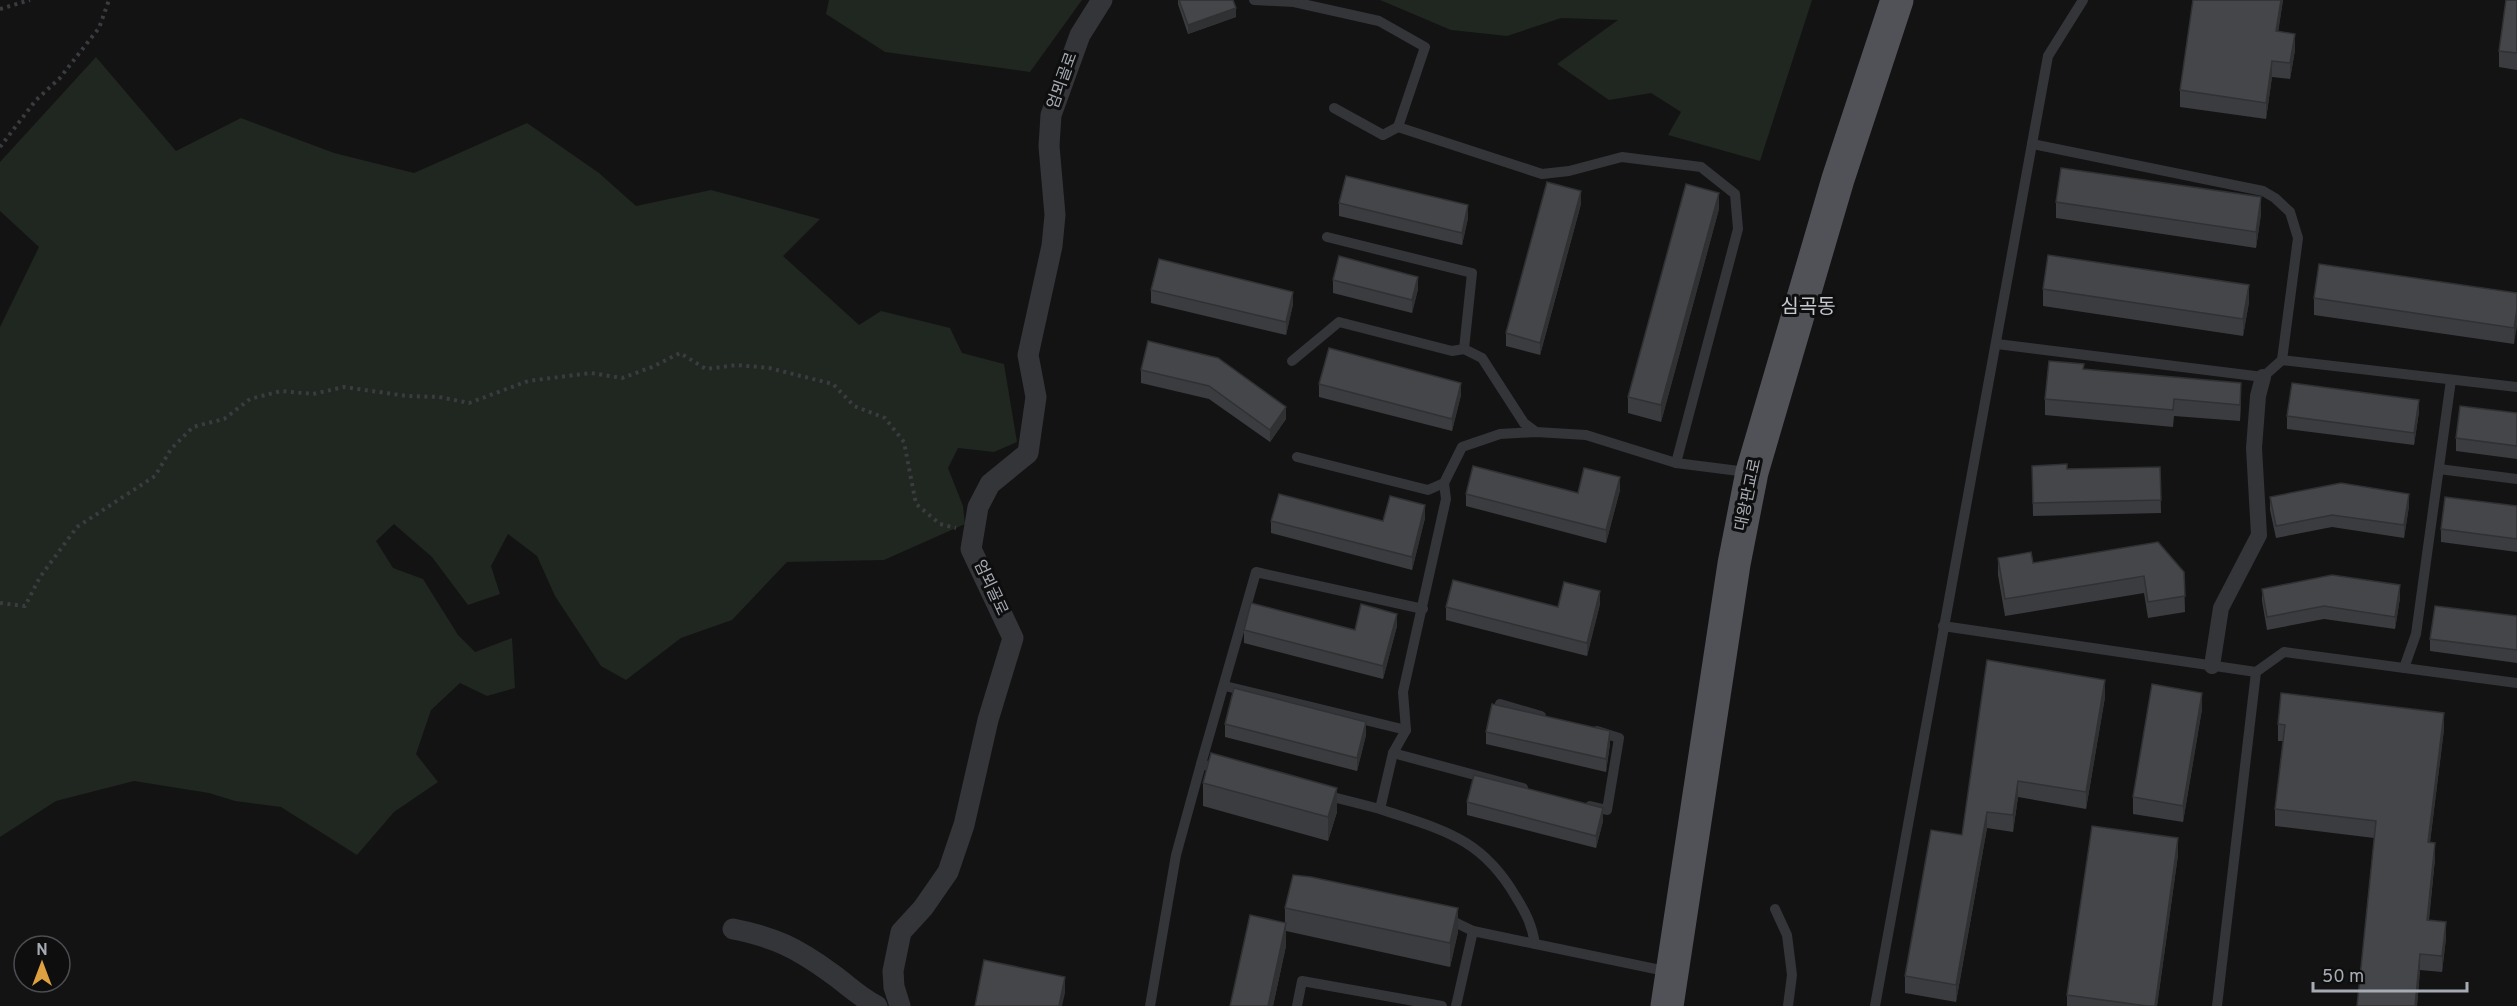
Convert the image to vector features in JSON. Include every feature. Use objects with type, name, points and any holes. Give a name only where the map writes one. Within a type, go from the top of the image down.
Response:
[{"type":"main road","name":"대왕판교로","points":[[1667,1006],[1734,564],[1752,472],[1838,179],[1897,0]]},
{"type":"street","name":"엄뫼골로","points":[[900,1006],[894,987],[893,971],[901,932],[923,908],[948,872],[964,825],[988,720],[1013,638],[971,549],[978,507],[990,484],[1028,453],[1036,397],[1028,355],[1052,246],[1055,215],[1049,146],[1051,115],[1080,35],[1102,0]]},
{"type":"street","points":[[2212,666],[2221,608],[2259,535],[2254,448],[2258,396],[2263,376]]},
{"type":"street","points":[[733,929],[787,943],[833,974],[858,996],[877,1006]]},
{"type":"lane","points":[[1254,0],[1294,3],[1380,21],[1425,47],[1398,127],[1383,135],[1334,108]]},
{"type":"lane","points":[[1875,1006],[2048,56],[2083,0]]},
{"type":"lane","points":[[1398,127],[1542,174],[1569,171],[1622,157],[1701,167],[1735,194],[1738,229],[1676,463]]},
{"type":"lane","points":[[1997,344],[2263,376],[2282,360],[2298,238],[2290,212],[2275,198],[2263,191],[2032,144]]},
{"type":"lane","points":[[1327,237],[1472,273],[1464,349]]},
{"type":"lane","points":[[1292,362],[1339,322],[1452,351],[1464,349],[1482,358],[1524,423],[1536,432]]},
{"type":"lane","points":[[2282,360],[2517,387]]},
{"type":"lane","points":[[2404,668],[2416,634],[2451,380]]},
{"type":"lane","points":[[1380,809],[1393,753],[1406,730],[1403,692],[1446,499],[1444,483],[1462,447],[1500,434],[1536,432],[1586,435],[1676,463],[1752,472]]},
{"type":"lane","points":[[1297,457],[1428,490],[1444,483]]},
{"type":"lane","points":[[2439,469],[2517,479]]},
{"type":"lane","points":[[1150,1006],[1176,855],[1256,572],[1423,609]]},
{"type":"lane","points":[[1943,626],[2256,672],[2284,652],[2517,683]]},
{"type":"lane","points":[[2217,1006],[2256,672]]},
{"type":"lane","points":[[1224,686],[1406,730]]},
{"type":"lane","points":[[1500,704],[1554,719]]},
{"type":"lane","points":[[1574,801],[1607,810],[1618,738],[1586,728]]},
{"type":"lane","points":[[1393,753],[1540,792]]},
{"type":"lane","points":[[1201,764],[1234,773]]},
{"type":"lane","points":[[1313,792],[1380,809],[1462,839],[1486,856],[1506,879],[1532,924],[1535,944]]},
{"type":"lane","points":[[1775,909],[1787,935],[1792,975],[1788,1006]]},
{"type":"lane","points":[[1436,912],[1473,931],[1673,972]]},
{"type":"lane","points":[[1456,1006],[1473,931]]},
{"type":"lane","points":[[1297,1006],[1302,981],[1442,1006]]},
{"type":"path","points":[[0,9],[30,0]]},
{"type":"path","points":[[0,147],[36,100],[59,79],[99,28],[109,0]]},
{"type":"path","points":[[0,603],[25,606],[40,577],[76,527],[155,476],[171,449],[192,427],[224,419],[250,399],[281,391],[313,394],[344,387],[407,396],[439,397],[469,403],[528,381],[591,374],[622,378],[680,353],[706,369],[737,365],[769,368],[833,384],[855,406],[885,418],[904,442],[916,504],[940,524],[974,533]]},
{"type":"shaded area","points":[[829,0],[1082,0],[1030,72],[885,52],[826,14]]},
{"type":"shaded area","points":[[1380,0],[1812,0],[1760,161],[1668,135],[1681,112],[1651,93],[1609,100],[1557,64],[1618,20],[1561,18],[1507,36],[1451,30]]},
{"type":"shaded area","points":[[96,57],[176,151],[241,118],[334,153],[414,173],[527,123],[599,173],[636,206],[711,190],[820,219],[783,256],[859,325],[881,311],[950,328],[962,353],[1004,364],[1017,442],[994,452],[958,448],[948,468],[963,506],[965,524],[884,560],[787,562],[732,620],[681,638],[626,680],[601,666],[555,596],[537,556],[508,534],[491,566],[500,594],[468,605],[432,557],[394,524],[376,541],[393,568],[423,579],[458,635],[475,652],[512,638],[515,688],[487,696],[460,683],[431,710],[416,754],[438,782],[394,812],[357,855],[281,807],[235,801],[209,793],[134,781],[56,801],[0,837],[0,327],[39,247],[0,211],[0,162]]},
{"type":"building","points":[[1179,0],[1233,0],[1236,8],[1188,25]]},
{"type":"building","points":[[2193,0],[2281,0],[2276,31],[2295,34],[2290,63],[2272,61],[2266,103],[2180,90]]},
{"type":"building","points":[[2506,0],[2517,0],[2517,53],[2499,51]]},
{"type":"building","points":[[2061,168],[2261,197],[2256,232],[2056,202]]},
{"type":"building","points":[[1346,176],[1468,205],[1462,233],[1339,203]]},
{"type":"building","points":[[1547,182],[1581,191],[1540,343],[1506,333]]},
{"type":"building","points":[[1686,184],[1719,193],[1661,405],[1628,397]]},
{"type":"building","points":[[2048,255],[2249,285],[2243,319],[2043,289]]},
{"type":"building","points":[[1339,256],[1418,277],[1412,300],[1333,280]]},
{"type":"building","points":[[1159,259],[1293,292],[1286,322],[1151,290]]},
{"type":"building","points":[[2319,264],[2517,293],[2514,328],[2314,298]]},
{"type":"building","points":[[1148,341],[1218,358],[1286,407],[1270,430],[1209,386],[1141,370]]},
{"type":"building","points":[[1329,348],[1461,383],[1452,419],[1319,384]]},
{"type":"building","points":[[2049,361],[2084,364],[2083,369],[2241,383],[2240,405],[2174,399],[2173,410],[2045,399]]},
{"type":"building","points":[[2292,383],[2419,400],[2414,433],[2287,416]]},
{"type":"building","points":[[2460,406],[2517,413],[2517,446],[2456,438]]},
{"type":"building","points":[[2067,464],[2067,469],[2160,467],[2161,500],[2033,503],[2032,466]]},
{"type":"building","points":[[1473,466],[1578,493],[1584,468],[1620,477],[1606,530],[1466,494]]},
{"type":"building","points":[[2341,483],[2409,494],[2404,525],[2332,515],[2276,526],[2270,497]]},
{"type":"building","points":[[1279,494],[1383,521],[1390,496],[1425,505],[1412,557],[1271,521]]},
{"type":"building","points":[[2445,497],[2517,506],[2517,539],[2441,529]]},
{"type":"building","points":[[2158,542],[2184,572],[2185,596],[2148,602],[2144,576],[2005,599],[1998,558],[2031,552],[2033,563]]},
{"type":"building","points":[[2332,575],[2400,585],[2395,617],[2324,606],[2267,617],[2262,589]]},
{"type":"building","points":[[1453,580],[1558,607],[1564,582],[1600,591],[1587,643],[1446,607]]},
{"type":"building","points":[[1251,603],[1355,630],[1361,604],[1397,614],[1383,666],[1244,630]]},
{"type":"building","points":[[2435,606],[2517,616],[2517,650],[2430,639]]},
{"type":"building","points":[[1987,660],[2105,680],[2086,792],[2018,781],[2013,815],[1987,812],[1956,985],[1905,976],[1931,830],[1962,835]]},
{"type":"building","points":[[2152,684],[2202,693],[2183,806],[2133,797]]},
{"type":"building","points":[[1234,688],[1366,722],[1357,758],[1225,724]]},
{"type":"building","points":[[2281,693],[2444,713],[2428,842],[2435,843],[2427,920],[2446,922],[2442,956],[2420,954],[2415,1006],[2357,1006],[2376,821],[2275,809],[2285,725],[2278,724]]},
{"type":"building","points":[[1492,704],[1610,731],[1606,759],[1486,732]]},
{"type":"building","points":[[1211,753],[1337,788],[1328,817],[1203,783]]},
{"type":"building","points":[[1474,775],[1603,808],[1596,836],[1467,802]]},
{"type":"building","points":[[2092,826],[2178,838],[2155,1006],[2067,995]]},
{"type":"building","points":[[1293,875],[1458,908],[1450,943],[1285,908]]},
{"type":"building","points":[[1250,915],[1286,923],[1268,1006],[1230,1006]]},
{"type":"building","points":[[984,960],[1065,977],[1059,1006],[975,1006]]},
{"type":"district","name":"심곡동","points":[[1808,308]]}]
